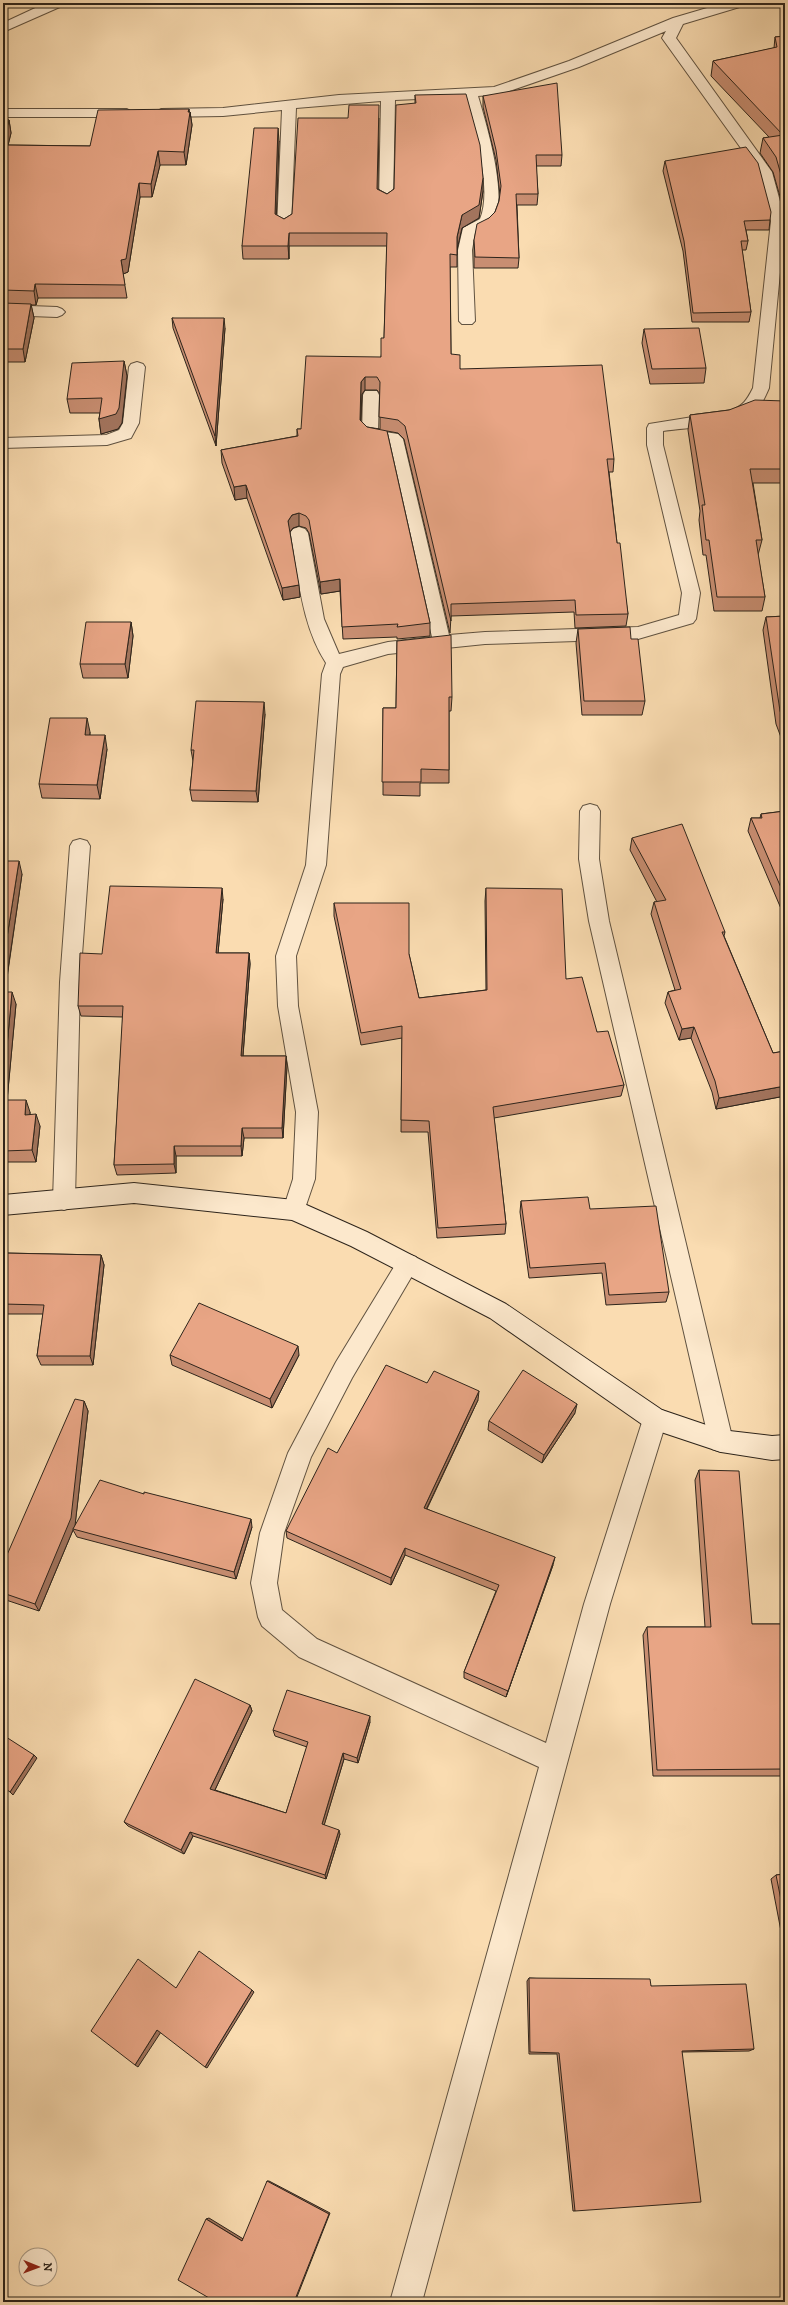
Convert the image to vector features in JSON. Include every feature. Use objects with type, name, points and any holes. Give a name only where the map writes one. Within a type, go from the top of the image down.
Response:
[{"type":"street","points":[[3,28],[57,3]]},
{"type":"street","points":[[3,113],[223,112],[339,99],[496,91],[523,82],[678,21],[738,3]]},
{"type":"street","points":[[294,1210],[304,1179],[307,1112],[288,1006],[286,956],[316,865],[323,795],[331,674],[335,663],[349,657],[388,648],[485,638],[638,632],[688,619],[691,593],[656,445],[655,428],[673,423],[733,417],[750,408],[761,388],[778,221],[764,172],[696,79],[669,38],[678,21]]},
{"type":"street","points":[[467,322],[465,250],[468,231],[487,221],[490,214],[490,178],[478,119],[470,93]]},
{"type":"street","points":[[386,202],[388,97]]},
{"type":"street","points":[[284,227],[289,104]]},
{"type":"street","points":[[3,310],[57,312]]},
{"type":"street","points":[[3,443],[108,440],[125,434],[131,423],[137,367]]},
{"type":"street","points":[[371,395],[370,433],[375,436],[390,436],[395,439],[442,642]]},
{"type":"street","points":[[299,533],[319,629],[326,652],[335,663]]},
{"type":"street","points":[[590,811],[589,859],[599,921],[721,1441]]},
{"type":"street","points":[[64,1200],[70,982],[80,846]]},
{"type":"street","points":[[3,1206],[134,1192],[294,1210],[359,1238],[498,1311],[655,1419],[721,1441],[772,1448],[785,1447]]},
{"type":"street","points":[[408,1264],[344,1370],[300,1453],[272,1533],[264,1583],[271,1617],[308,1648],[555,1761]]},
{"type":"street","points":[[406,2302],[597,1604],[655,1419]]},
{"type":"building","points":[[785,36],[785,189],[776,157],[763,138],[783,135],[713,61],[777,47],[775,37]]},
{"type":"building","points":[[557,83],[562,155],[536,155],[538,194],[516,194],[519,258],[475,257],[474,240],[477,224],[489,218],[495,212],[499,201],[501,186],[496,150],[483,96]]},
{"type":"building","points":[[466,94],[480,145],[483,178],[479,205],[462,215],[457,237],[457,255],[450,254],[451,354],[460,355],[460,369],[602,365],[614,459],[607,459],[617,543],[620,543],[628,614],[576,615],[575,600],[451,604],[451,621],[405,426],[398,420],[379,417],[380,382],[377,377],[365,377],[361,382],[360,420],[367,427],[387,431],[430,623],[397,627],[398,624],[342,627],[340,579],[320,582],[309,520],[306,516],[299,513],[292,515],[288,521],[299,585],[282,588],[246,485],[234,487],[221,450],[298,436],[297,429],[301,429],[306,356],[381,357],[381,338],[384,338],[387,233],[289,233],[288,246],[242,246],[254,128],[278,128],[275,214],[284,219],[292,214],[298,118],[348,118],[349,105],[379,105],[377,189],[387,194],[394,189],[396,105],[416,103],[415,95]]},
{"type":"building","points":[[189,109],[188,112],[190,112],[184,152],[158,151],[151,184],[139,183],[126,259],[121,260],[125,285],[35,284],[34,291],[3,290],[3,145],[90,146],[98,110]]},
{"type":"building","points":[[3,120],[9,120],[3,143]]},
{"type":"building","points":[[746,147],[758,163],[771,212],[770,220],[744,221],[748,241],[741,241],[751,312],[693,313],[684,241],[665,161]]},
{"type":"building","points":[[3,303],[31,304],[23,349],[3,349]]},
{"type":"building","points":[[172,318],[224,318],[215,436]]},
{"type":"building","points":[[699,328],[706,368],[652,369],[644,329]]},
{"type":"building","points":[[124,361],[119,408],[116,414],[99,419],[102,398],[67,399],[72,363]]},
{"type":"building","points":[[755,400],[785,401],[785,469],[750,469],[762,540],[756,540],[765,597],[717,597],[709,540],[706,540],[702,505],[705,505],[690,415],[729,410]]},
{"type":"building","points":[[785,616],[785,726],[780,711],[766,617]]},
{"type":"building","points":[[86,622],[131,622],[125,664],[80,664]]},
{"type":"building","points":[[630,627],[631,639],[638,639],[645,701],[584,701],[578,629]]},
{"type":"building","points":[[451,635],[452,697],[449,697],[449,770],[421,769],[421,782],[382,782],[383,708],[396,708],[397,641]]},
{"type":"building","points":[[196,701],[264,702],[256,791],[190,790],[194,750],[191,750]]},
{"type":"building","points":[[50,718],[87,718],[85,735],[105,735],[97,785],[39,784]]},
{"type":"building","points":[[785,811],[785,897],[751,818],[762,818],[761,814]]},
{"type":"building","points":[[682,824],[725,932],[722,932],[773,1053],[785,1051],[785,1086],[719,1098],[715,1081],[694,1027],[682,1029],[668,992],[681,989],[654,902],[666,900],[632,838]]},
{"type":"building","points":[[3,861],[19,861],[3,963]]},
{"type":"building","points":[[110,886],[222,888],[216,953],[249,953],[241,1056],[286,1056],[282,1128],[242,1128],[241,1146],[174,1146],[174,1164],[114,1165],[123,1006],[78,1006],[80,953],[102,954]]},
{"type":"building","points":[[486,888],[562,889],[566,979],[582,977],[597,1032],[608,1031],[624,1085],[493,1107],[506,1224],[438,1228],[429,1121],[401,1120],[402,1026],[361,1033],[334,903],[409,903],[409,954],[419,998],[487,990]]},
{"type":"building","points":[[3,992],[12,992],[3,1090]]},
{"type":"building","points":[[3,1100],[26,1100],[25,1115],[36,1114],[32,1150],[3,1151]]},
{"type":"building","points":[[588,1197],[590,1209],[656,1206],[669,1292],[609,1295],[605,1263],[530,1268],[521,1201]]},
{"type":"building","points":[[3,1253],[101,1255],[90,1356],[37,1356],[44,1305],[3,1304]]},
{"type":"building","points":[[199,1303],[298,1346],[270,1399],[170,1355]]},
{"type":"building","points":[[386,1365],[427,1383],[434,1371],[479,1391],[424,1508],[555,1557],[508,1691],[464,1672],[499,1585],[405,1548],[391,1578],[286,1531],[328,1448],[337,1453]]},
{"type":"building","points":[[523,1370],[577,1404],[544,1455],[489,1421]]},
{"type":"building","points":[[75,1399],[84,1401],[71,1518],[35,1604],[3,1593],[3,1564]]},
{"type":"building","points":[[699,1470],[739,1471],[752,1624],[785,1624],[785,1769],[657,1770],[647,1627],[711,1627]]},
{"type":"building","points":[[100,1480],[144,1494],[144,1492],[251,1519],[234,1572],[73,1529]]},
{"type":"building","points":[[195,1679],[250,1705],[210,1789],[286,1813],[308,1742],[273,1730],[287,1690],[370,1716],[357,1758],[343,1753],[322,1824],[339,1830],[325,1875],[190,1832],[181,1850],[124,1822]]},
{"type":"building","points":[[3,1735],[34,1755],[10,1792],[3,1787]]},
{"type":"building","points":[[785,1874],[785,1920],[776,1875]]},
{"type":"building","points":[[199,1951],[252,1990],[205,2067],[157,2030],[135,2065],[91,2031],[138,1959],[176,1988]]},
{"type":"building","points":[[529,1978],[650,1979],[651,1986],[746,1984],[754,2049],[682,2051],[701,2202],[575,2211],[559,2053],[530,2052]]},
{"type":"building","points":[[267,2181],[329,2214],[294,2302],[216,2302],[178,2280],[206,2219],[242,2241]]}]
